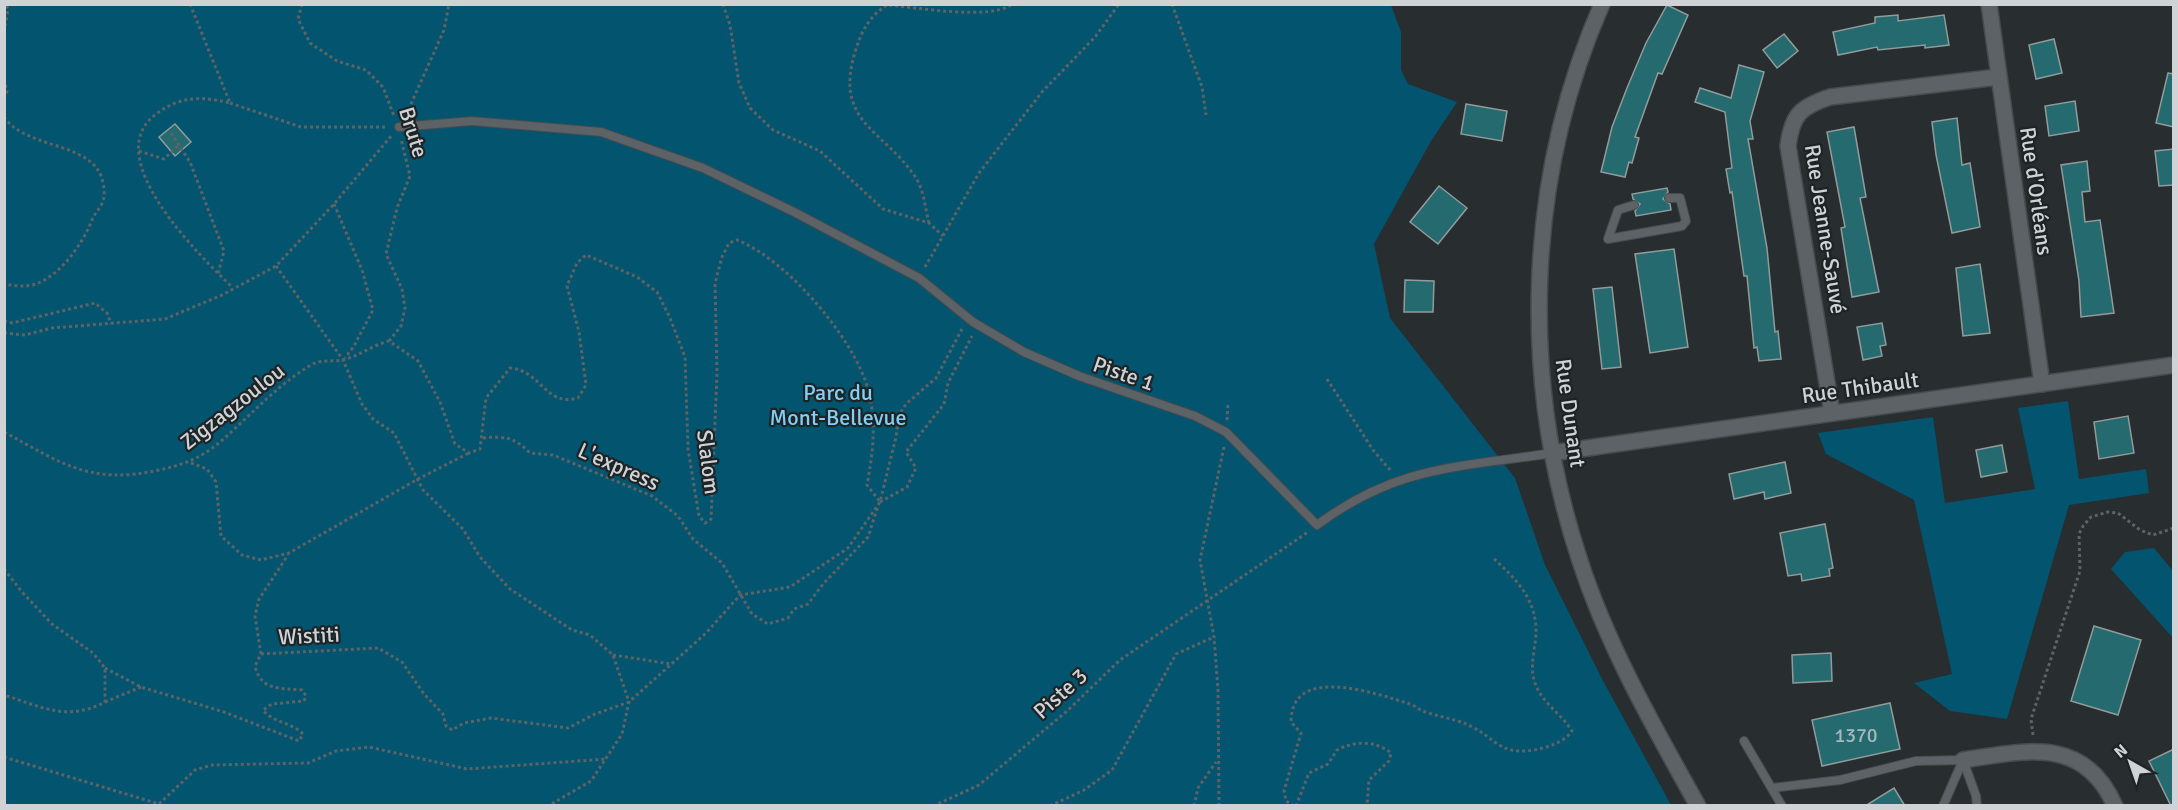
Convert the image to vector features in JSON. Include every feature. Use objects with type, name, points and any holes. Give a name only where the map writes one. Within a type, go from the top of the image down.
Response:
[{"type":"street","name":"Rue Dunant","points":[[1602,4],[1574,80],[1559,132],[1542,240],[1539,343],[1544,405],[1569,528],[1596,604],[1646,710],[1698,806]]},
{"type":"street","name":"Rue d'Orléans","points":[[1989,4],[2042,384]]},
{"type":"street","name":"Rue Jeanne-Sauvé","points":[[1832,413],[1788,146],[1791,124],[1800,112],[1812,103],[1830,97],[1998,77]]},
{"type":"street","name":"Rue Thibault","points":[[1552,453],[2174,365]]},
{"type":"street","points":[[1963,760],[2035,750],[2065,755],[2085,766],[2101,781],[2115,806]]},
{"type":"lane","name":"Piste 1","points":[[399,127],[472,121],[601,132],[703,168],[794,212],[919,278],[973,322],[1024,352],[1079,376],[1195,416],[1226,432],[1317,525],[1352,501],[1398,479]]},
{"type":"lane","points":[[1634,205],[1618,210],[1608,239],[1682,226],[1686,221],[1680,198],[1669,198]]},
{"type":"lane","points":[[1398,479],[1441,468],[1552,453]]},
{"type":"lane","points":[[1744,741],[1782,806]]},
{"type":"lane","points":[[1772,788],[1840,780],[1916,761],[1963,760]]},
{"type":"lane","points":[[1943,806],[1963,760]]},
{"type":"lane","points":[[1963,760],[1977,796],[1977,806]]},
{"type":"path","points":[[4,32],[9,10],[6,4]]},
{"type":"path","points":[[190,4],[230,103]]},
{"type":"path","name":"Brute","points":[[302,4],[297,19],[310,43],[337,61],[366,70],[383,87],[399,127],[410,176],[397,207],[386,254],[402,289],[405,308],[401,326],[389,341]]},
{"type":"path","points":[[4,333],[25,335],[52,328],[165,320],[214,299],[276,267],[334,204],[399,127],[414,100],[444,30],[448,4]]},
{"type":"path","points":[[723,4],[730,25],[739,83],[750,108],[773,129],[820,151],[883,209],[929,223],[943,236]]},
{"type":"path","points":[[929,223],[916,179],[862,119],[852,100],[849,69],[862,31],[876,12],[887,5],[985,13],[1006,9],[1012,4]]},
{"type":"path","points":[[919,278],[979,173],[1042,92],[1095,37],[1119,4]]},
{"type":"path","points":[[1172,4],[1202,87],[1206,115]]},
{"type":"path","points":[[4,80],[7,91],[4,98]]},
{"type":"path","points":[[232,288],[172,223],[161,207],[139,161],[140,134],[152,117],[173,101],[199,99],[230,103],[301,127],[399,127]]},
{"type":"path","points":[[4,117],[10,125],[34,138],[86,159],[100,172],[105,197],[92,219],[89,232],[68,259],[37,284],[16,287],[4,284]]},
{"type":"path","points":[[171,133],[180,144],[199,182],[224,251],[218,274]]},
{"type":"path","points":[[139,151],[164,159],[180,144]]},
{"type":"path","points":[[334,204],[362,270],[373,310],[354,346],[343,360]]},
{"type":"path","name":"Slalom","points":[[483,438],[486,398],[510,368],[524,369],[553,397],[566,402],[578,398],[586,385],[579,332],[567,286],[577,263],[586,255],[637,277],[657,292],[670,318],[685,357],[688,449],[699,516],[705,523],[711,519],[717,373],[715,283],[722,257],[729,243],[737,240],[751,245],[781,265],[818,304],[846,344],[868,387],[875,443],[867,485],[880,502]]},
{"type":"path","points":[[276,267],[343,360],[362,404],[373,419],[394,433],[423,490],[463,529],[480,557],[510,589],[572,630],[590,635],[613,655],[629,702],[621,734],[591,781],[548,806]]},
{"type":"path","points":[[4,321],[12,323],[95,303],[106,313],[111,324]]},
{"type":"path","points":[[629,702],[706,633],[741,595],[790,587],[828,564],[848,548],[880,502],[908,487],[916,468],[906,452],[944,404],[948,383],[972,337],[973,322]]},
{"type":"path","name":"L'express","points":[[483,438],[506,436],[518,441],[530,453],[553,455],[652,496],[678,516],[693,539],[722,563],[752,614],[768,624],[788,618],[794,609],[808,604],[823,584],[868,537],[880,502],[899,415],[906,404],[936,378],[964,327],[973,322]]},
{"type":"path","points":[[343,360],[389,341],[418,361],[440,402],[455,444],[469,453]]},
{"type":"path","name":"Zigzagzoulou","points":[[4,432],[65,465],[89,474],[107,477],[140,474],[191,462],[220,442],[260,405],[312,364],[343,360]]},
{"type":"path","points":[[1328,379],[1373,450],[1398,479]]},
{"type":"path","points":[[1219,806],[1218,690],[1214,637],[1200,560],[1226,432]]},
{"type":"path","points":[[191,462],[207,469],[216,482],[220,536],[242,555],[261,560],[290,553],[418,479],[480,449],[483,438]]},
{"type":"path","points":[[2035,750],[2031,719],[2080,571],[2079,534],[2083,526],[2091,517],[2108,512],[2118,513],[2140,530],[2153,535],[2174,528]]},
{"type":"path","name":"Piste 3","points":[[933,806],[979,785],[1067,711],[1120,660],[1315,527]]},
{"type":"path","points":[[261,654],[255,616],[259,599],[290,553]]},
{"type":"path","points":[[1367,806],[1369,780],[1389,761],[1391,753],[1378,745],[1364,743],[1337,750],[1328,764],[1309,773],[1295,806],[1286,801],[1284,791],[1301,732],[1291,722],[1291,713],[1300,697],[1313,688],[1324,685],[1342,687],[1413,705],[1424,712],[1456,720],[1487,736],[1496,745],[1517,751],[1530,750],[1568,737],[1572,731],[1567,722],[1543,698],[1534,680],[1534,610],[1521,584],[1492,558]]},
{"type":"path","name":"Wistiti","points":[[4,569],[52,624],[93,653],[105,668],[141,687],[224,712],[299,741],[303,734],[297,728],[269,717],[263,710],[272,704],[304,701],[306,696],[302,690],[268,687],[258,679],[255,666],[261,654],[378,648],[402,662],[424,694],[443,714],[447,726],[452,730],[464,723],[491,718],[568,728],[595,714],[629,702]]},
{"type":"path","points":[[1050,806],[1084,790],[1112,770],[1176,654],[1214,637]]},
{"type":"path","points":[[613,655],[671,664]]},
{"type":"path","points":[[105,668],[105,702]]},
{"type":"path","points":[[4,695],[64,714],[91,710],[141,687]]},
{"type":"path","points":[[4,757],[159,804],[195,770],[212,765],[308,763],[336,751],[369,747],[467,769],[606,759]]},
{"type":"path","points":[[1194,806],[1198,788],[1217,761]]},
{"type":"green space","name":"Parc du Mont-Bellevue","points":[[5,4],[1391,5],[1401,32],[1401,70],[1408,84],[1457,102],[1431,141],[1374,244],[1390,318],[1515,478],[1545,565],[1601,677],[1671,805],[5,806]]},
{"type":"green space","points":[[2068,401],[2079,479],[2146,469],[2149,493],[2069,505],[2007,719],[1950,711],[1914,683],[1952,674],[1914,500],[1826,454],[1818,433],[1933,417],[1945,503],[2035,489],[2018,408]]},
{"type":"green space","points":[[2154,548],[2173,571],[2173,638],[2111,569],[2125,552]]},
{"type":"building","points":[[1667,5],[1688,15],[1662,74],[1658,73],[1635,137],[1639,138],[1632,163],[1629,162],[1625,177],[1601,172],[1612,127],[1627,88],[1646,43]]},
{"type":"building","points":[[1898,15],[1898,21],[1944,15],[1949,45],[1878,50],[1877,47],[1838,55],[1833,32],[1875,23],[1875,17]]},
{"type":"building","points":[[1784,34],[1798,51],[1777,68],[1763,50]]},
{"type":"building","points":[[2054,39],[2062,73],[2036,79],[2029,45]]},
{"type":"building","points":[[1739,65],[1764,72],[1750,121],[1753,139],[1748,139],[1767,248],[1775,332],[1778,331],[1781,359],[1759,361],[1757,347],[1754,348],[1747,276],[1744,276],[1732,192],[1730,193],[1726,169],[1732,168],[1725,112],[1695,102],[1700,88],[1731,98]]},
{"type":"building","points":[[2168,73],[2174,74],[2174,127],[2156,123]]},
{"type":"building","points":[[2075,101],[2079,131],[2049,136],[2045,106]]},
{"type":"building","points":[[1466,104],[1507,111],[1502,141],[1461,134]]},
{"type":"building","points":[[1957,118],[1962,165],[1970,163],[1980,227],[1952,233],[1936,155],[1932,122]]},
{"type":"building","points":[[175,124],[191,142],[175,156],[159,137]]},
{"type":"building","points":[[1854,127],[1866,197],[1860,198],[1879,292],[1852,297],[1841,228],[1845,227],[1827,132]]},
{"type":"building","points":[[2174,149],[2174,185],[2159,186],[2155,151]]},
{"type":"building","points":[[2087,161],[2090,191],[2082,192],[2085,222],[2100,220],[2114,313],[2081,317],[2079,281],[2061,165]]},
{"type":"building","points":[[1439,186],[1467,208],[1438,244],[1410,222]]},
{"type":"building","points":[[1667,188],[1668,192],[1663,199],[1670,204],[1671,210],[1636,216],[1635,211],[1640,204],[1633,199],[1632,194]]},
{"type":"building","points":[[1674,249],[1688,347],[1650,353],[1635,254]]},
{"type":"building","points":[[1980,264],[1990,333],[1963,336],[1956,268]]},
{"type":"building","points":[[1405,280],[1434,281],[1433,312],[1404,312]]},
{"type":"building","points":[[1612,287],[1621,367],[1602,369],[1593,289]]},
{"type":"building","points":[[1882,323],[1886,345],[1880,346],[1882,356],[1863,360],[1857,327]]},
{"type":"building","points":[[2128,416],[2134,453],[2099,459],[2094,422]]},
{"type":"building","points":[[2002,445],[2007,472],[1981,477],[1976,450]]},
{"type":"building","points":[[1785,462],[1791,493],[1765,499],[1764,492],[1734,499],[1729,474]]},
{"type":"building","points":[[1825,524],[1833,568],[1829,569],[1830,576],[1802,581],[1801,574],[1788,576],[1780,533]]},
{"type":"building","points":[[2094,626],[2141,640],[2118,715],[2071,701]]},
{"type":"building","points":[[1831,653],[1832,681],[1793,683],[1792,655]]},
{"type":"building","points":[[1890,703],[1900,749],[1822,766],[1812,720]]},
{"type":"building","points":[[2174,749],[2174,806],[2171,806],[2149,761]]},
{"type":"building","points":[[1894,788],[1905,806],[1865,806]]}]
